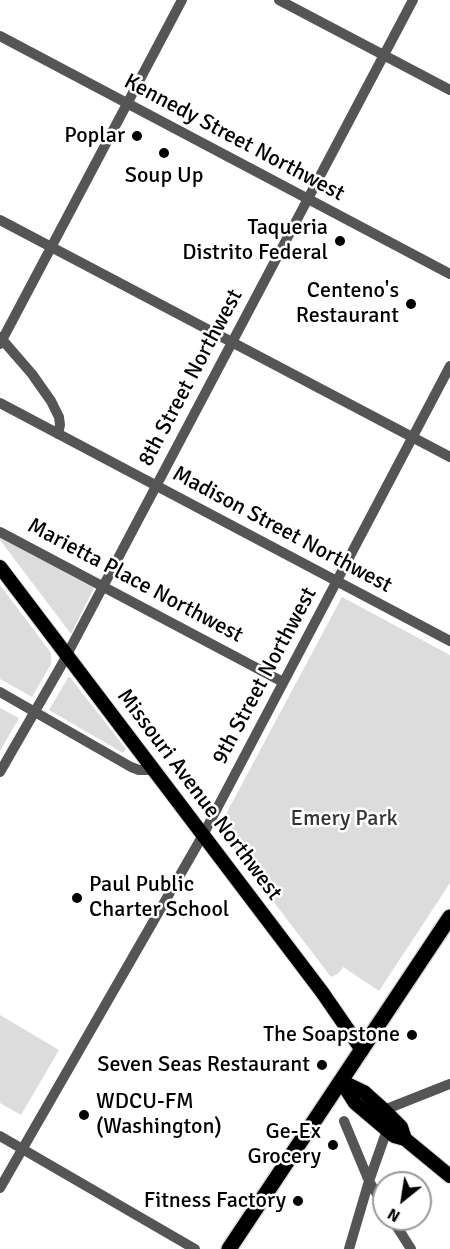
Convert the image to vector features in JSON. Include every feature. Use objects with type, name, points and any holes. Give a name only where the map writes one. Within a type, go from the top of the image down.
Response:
[{"type":"highway","points":[[229,1249],[450,917]]},
{"type":"main road","name":"Missouri Avenue Northwest","points":[[0,567],[318,987],[362,1050]]},
{"type":"main road","points":[[341,1081],[363,1092],[384,1110],[400,1127],[405,1139]]},
{"type":"main road","points":[[341,1081],[355,1103],[394,1136],[405,1139],[450,1176]]},
{"type":"street","points":[[58,434],[59,417],[51,401],[32,374],[1,340],[182,0]]},
{"type":"street","points":[[279,0],[450,90]]},
{"type":"street","name":"8th Street Northwest","points":[[0,772],[67,654],[413,0]]},
{"type":"street","name":"Kennedy Street Northwest","points":[[0,36],[450,274]]},
{"type":"street","points":[[0,220],[450,457]]},
{"type":"street","name":"9th Street Northwest","points":[[0,1188],[202,835],[450,366]]},
{"type":"street","name":"Madison Street Northwest","points":[[0,403],[450,641]]},
{"type":"street","name":"Marietta Place Northwest","points":[[0,532],[283,682]]},
{"type":"street","points":[[0,692],[131,767],[139,770],[155,770]]},
{"type":"street","points":[[384,1110],[450,1084]]},
{"type":"street","points":[[344,1121],[372,1186]]},
{"type":"street","points":[[349,1249],[387,1130]]},
{"type":"street","points":[[0,1136],[195,1249]]},
{"type":"street","points":[[400,1231],[411,1249]]},
{"type":"green space","points":[[0,538],[94,588],[71,634],[0,540]]},
{"type":"green space","points":[[0,585],[51,653],[51,664],[32,697],[0,679]]},
{"type":"green space","name":"Emery Park","points":[[342,597],[450,655],[450,883],[379,991],[343,967],[339,973],[331,977],[218,829]]},
{"type":"green space","points":[[69,676],[126,749],[123,753],[49,710]]},
{"type":"green space","points":[[0,708],[19,718],[0,751]]},
{"type":"green space","points":[[0,1015],[59,1050],[21,1115],[0,1103]]},
{"type":"place","name":"Poplar","points":[[137,136]]},
{"type":"place","name":"Soup Up","points":[[164,153]]},
{"type":"place","name":"Taqueria Distrito Federal","points":[[340,241]]},
{"type":"place","name":"Centeno's Restaurant","points":[[411,304]]},
{"type":"place","name":"Paul Public Charter School","points":[[77,898]]},
{"type":"place","name":"The Soapstone","points":[[412,1035]]},
{"type":"place","name":"Seven Seas Restaurant","points":[[322,1065]]},
{"type":"place","name":"WDCU-FM (Washington)","points":[[84,1115]]},
{"type":"place","name":"Ge-Ex Grocery","points":[[333,1145]]},
{"type":"place","name":"Fitness Factory","points":[[298,1201]]}]
